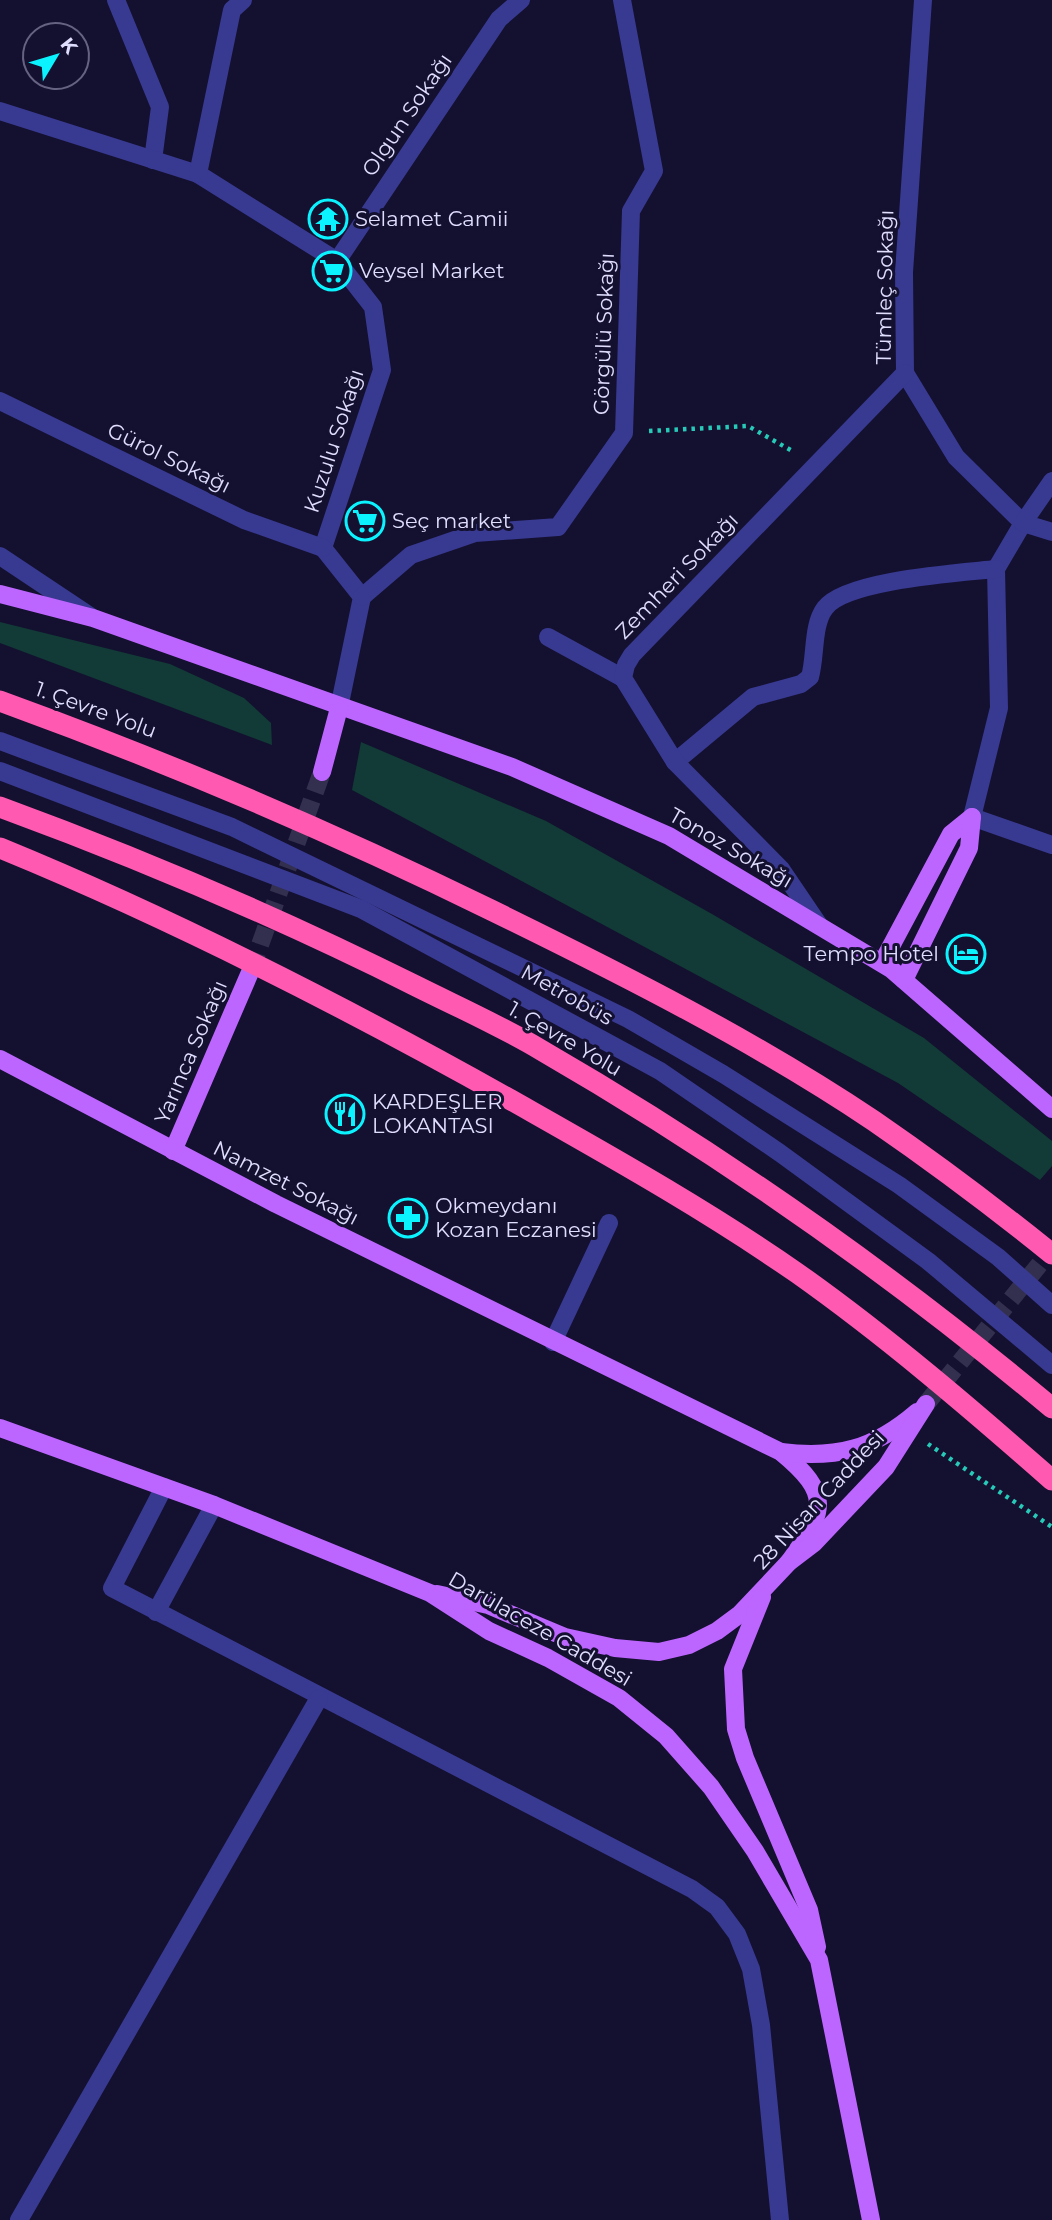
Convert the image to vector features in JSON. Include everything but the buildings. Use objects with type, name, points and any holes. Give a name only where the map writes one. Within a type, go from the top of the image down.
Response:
[{"type":"highway","name":"1. Çevre Yolu","points":[[0,701],[146,754],[252,798],[621,973],[791,1069],[875,1122],[1052,1254]]},
{"type":"highway","name":"1. Çevre Yolu","points":[[0,807],[180,876],[313,934],[540,1049],[734,1169],[812,1223],[1005,1369],[1052,1408]]},
{"type":"highway","points":[[0,848],[99,890],[342,1006],[713,1216],[800,1275],[894,1347],[1052,1480]]},
{"type":"main road","name":"Tonoz Sokağı","points":[[0,594],[93,618],[512,767],[669,836],[882,963],[1052,1109]]},
{"type":"main road","points":[[322,772],[340,708]]},
{"type":"main road","points":[[882,963],[951,834],[972,817]]},
{"type":"main road","points":[[904,980],[969,848],[972,817]]},
{"type":"main road","name":"Yarınca Sokağı","points":[[173,1151],[251,970]]},
{"type":"main road","name":"Namzet Sokağı","points":[[0,1059],[173,1151],[553,1342],[781,1452],[814,1483],[820,1500],[804,1542],[789,1562]]},
{"type":"main road","name":"Namzet Sokağı","points":[[781,1452],[820,1455],[850,1451],[883,1438],[926,1404]]},
{"type":"main road","name":"28 Nisan Caddesi","points":[[765,1591],[789,1562],[814,1543],[886,1466],[926,1404]]},
{"type":"main road","name":"Darülaceze Caddesi","points":[[0,1428],[214,1505],[430,1593],[489,1631],[548,1658],[619,1698],[666,1736],[726,1808],[819,1960],[871,2220]]},
{"type":"main road","points":[[430,1593],[488,1605],[565,1637],[615,1648],[659,1653],[689,1645],[717,1631],[765,1591]]},
{"type":"main road","points":[[765,1591],[733,1670],[736,1728],[809,1909],[819,1960]]},
{"type":"street","points":[[116,0],[160,107],[153,160]]},
{"type":"street","points":[[198,174],[232,9],[243,0]]},
{"type":"street","name":"Olgun Sokağı","points":[[337,261],[499,19],[521,0]]},
{"type":"street","name":"Görgülü Sokağı","points":[[362,597],[411,555],[475,533],[558,527],[624,432],[631,211],[654,171],[622,0]]},
{"type":"street","name":"Tümleç Sokağı","points":[[923,0],[904,272],[905,373],[956,457],[1023,523]]},
{"type":"street","name":"Kuzulu Sokağı","points":[[0,111],[198,174],[337,261],[373,307],[382,370],[323,548]]},
{"type":"street","name":"Zemheri Sokağı","points":[[623,678],[632,655],[905,373]]},
{"type":"street","name":"Gürol Sokağı","points":[[0,401],[244,520],[323,548]]},
{"type":"street","points":[[1052,481],[996,569],[999,708],[972,817],[1052,845]]},
{"type":"street","points":[[1023,523],[1052,532]]},
{"type":"street","points":[[323,548],[362,597],[340,708]]},
{"type":"street","points":[[0,556],[93,618]]},
{"type":"street","points":[[675,762],[752,697],[801,684],[810,677],[820,620],[825,608],[839,595],[883,583],[996,569]]},
{"type":"street","points":[[548,637],[623,678],[675,762],[781,869],[819,925]]},
{"type":"street","name":"Metrobüs","points":[[0,741],[232,827],[628,1019],[723,1074],[899,1185],[998,1257],[1052,1305]]},
{"type":"street","name":"Metrobüs","points":[[0,771],[361,909],[660,1071],[780,1153],[917,1254],[1052,1365]]},
{"type":"street","points":[[553,1342],[609,1223]]},
{"type":"street","points":[[164,1487],[112,1588],[319,1698],[692,1889],[717,1907],[737,1934],[751,1969],[761,2025],[780,2220]]},
{"type":"street","points":[[156,1612],[214,1505]]},
{"type":"street","points":[[19,2220],[319,1698]]},
{"type":"path","points":[[624,432],[748,426],[816,464]]},
{"type":"path","points":[[910,1432],[1052,1527]]},
{"type":"green space","points":[[0,622],[170,664],[244,698],[271,723],[272,745],[0,643]]},
{"type":"green space","points":[[361,742],[546,821],[924,1038],[1052,1141],[1052,1166],[1040,1180],[898,1083],[352,790]]},
{"type":"tunnel","points":[[251,970],[322,772]]},
{"type":"tunnel","points":[[926,1404],[1052,1249]]},
{"type":"place","name":"Selamet Camii","points":[[328,219]]},
{"type":"place","name":"Veysel Market","points":[[332,271]]},
{"type":"place","name":"Seç market","points":[[365,521]]},
{"type":"place","name":"Tempo Hotel","points":[[966,954]]},
{"type":"place","name":"KARDEŞLER LOKANTASI","points":[[345,1114]]},
{"type":"place","name":"Okmeydanı Kozan Eczanesi","points":[[408,1218]]}]
